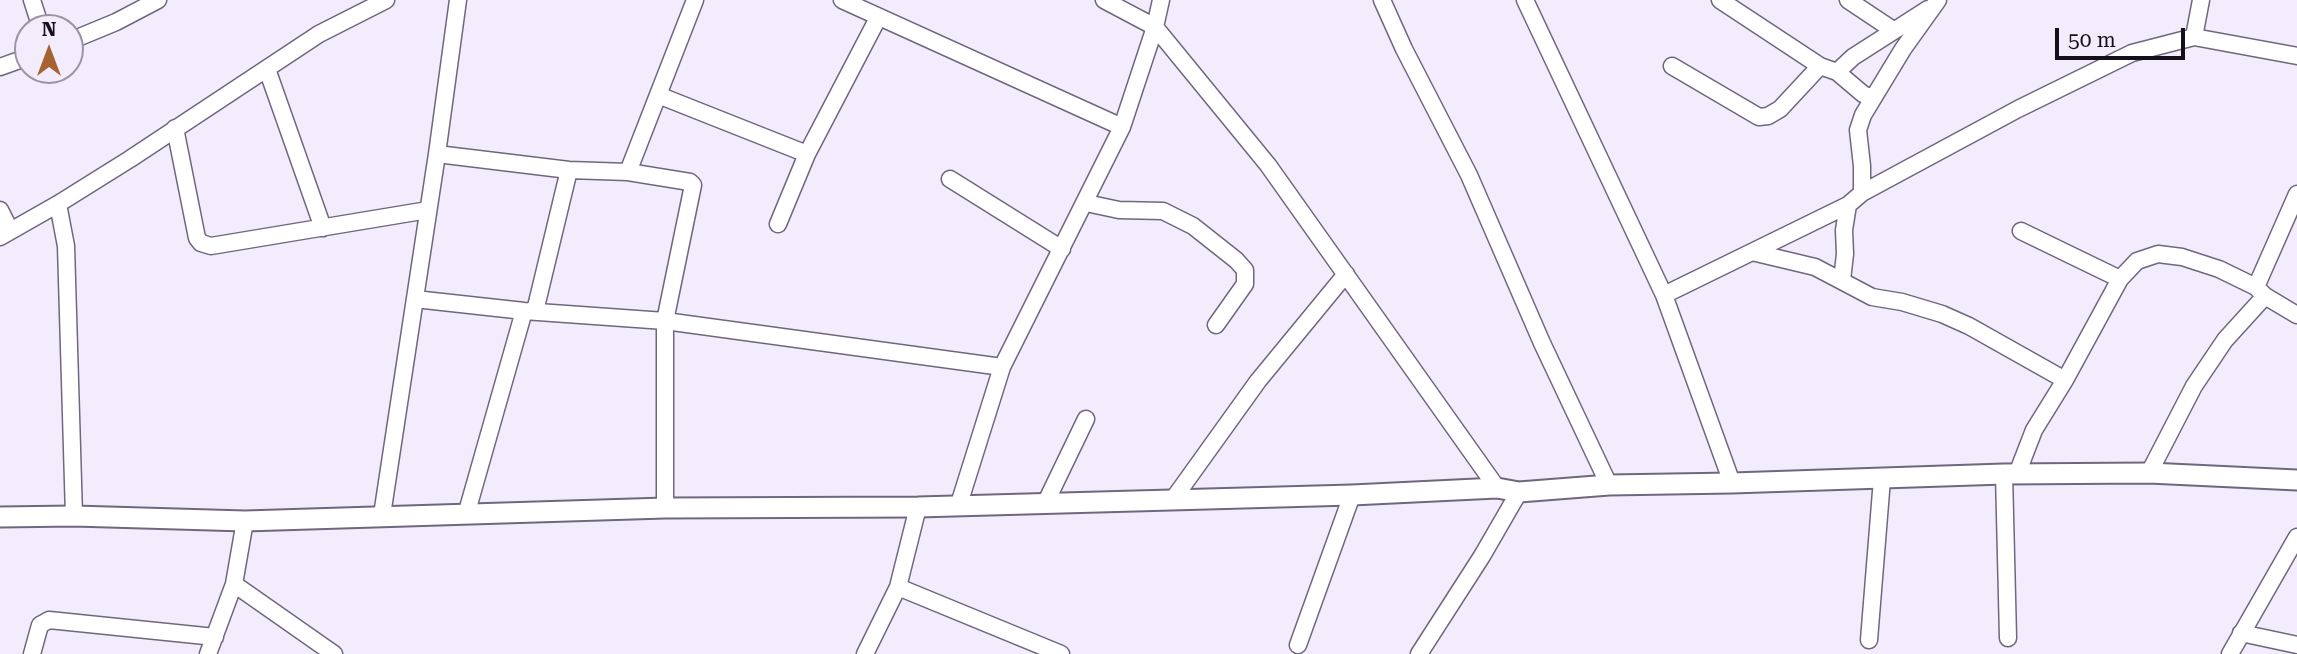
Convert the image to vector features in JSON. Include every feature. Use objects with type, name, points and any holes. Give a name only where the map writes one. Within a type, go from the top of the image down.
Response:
[{"type":"street","points":[[84,35],[158,0]]},
{"type":"street","points":[[0,210],[5,233],[58,204],[319,34],[386,0]]},
{"type":"street","points":[[382,515],[458,0]]},
{"type":"street","points":[[628,172],[695,0]]},
{"type":"street","points":[[842,0],[1122,127]]},
{"type":"street","points":[[1104,0],[1155,27],[1268,164],[1497,488]]},
{"type":"street","points":[[959,504],[1002,368],[1122,127],[1155,27],[1161,0]]},
{"type":"street","points":[[1382,0],[1469,176],[1542,343],[1609,485]]},
{"type":"street","points":[[1525,0],[1664,295],[1732,483]]},
{"type":"street","points":[[1720,0],[1820,66],[1837,72],[1863,94],[1872,98]]},
{"type":"street","points":[[1848,0],[1893,30]]},
{"type":"street","points":[[2194,37],[2201,0]]},
{"type":"street","points":[[1837,72],[1853,57],[1935,3]]},
{"type":"street","points":[[1862,193],[1858,130],[1872,98],[1935,3]]},
{"type":"street","points":[[778,224],[807,154],[878,18]]},
{"type":"street","points":[[1664,295],[1848,205],[1862,193],[2018,109],[2132,54],[2194,37],[2297,56]]},
{"type":"street","points":[[1672,66],[1759,117],[1768,116],[1780,108],[1820,66]]},
{"type":"street","points":[[267,69],[323,228]]},
{"type":"street","points":[[658,94],[807,154]]},
{"type":"street","points":[[175,128],[197,238],[201,243],[211,246],[428,210]]},
{"type":"street","points":[[437,154],[569,170],[628,172],[690,182],[694,185],[666,321],[665,508]]},
{"type":"street","points":[[466,515],[569,170]]},
{"type":"street","points":[[950,179],[1062,249]]},
{"type":"street","points":[[2149,473],[2194,386],[2261,292],[2297,194]]},
{"type":"street","points":[[1086,203],[1119,210],[1163,211],[1193,226],[1236,260],[1245,270],[1245,284],[1216,325]]},
{"type":"street","points":[[58,204],[66,246],[74,516]]},
{"type":"street","points":[[1842,280],[1848,205]]},
{"type":"street","points":[[2021,231],[2120,279]]},
{"type":"street","points":[[1752,252],[1815,267],[1872,297],[1902,302],[1942,314],[1969,326],[2065,380]]},
{"type":"street","points":[[2008,638],[2010,474],[2120,279],[2137,261],[2158,254],[2182,257],[2219,269],[2297,315]]},
{"type":"street","points":[[1174,498],[1258,381],[1346,274]]},
{"type":"street","points":[[415,299],[666,321],[1002,368]]},
{"type":"street","points":[[1045,504],[1086,419]]},
{"type":"street","points":[[0,517],[74,516],[245,521],[665,508],[918,507],[1352,495],[1497,488],[1518,492],[1609,485],[2010,474],[2149,473],[2297,480]]},
{"type":"street","points":[[1869,640],[1882,479]]},
{"type":"street","points":[[1419,654],[1482,556],[1518,492]]},
{"type":"street","points":[[1298,645],[1352,495]]},
{"type":"street","points":[[865,654],[898,587],[918,507]]},
{"type":"street","points":[[208,654],[234,584],[245,521]]},
{"type":"street","points":[[2230,654],[2297,537]]},
{"type":"street","points":[[234,584],[334,654]]},
{"type":"street","points":[[898,587],[1021,647],[1061,654]]},
{"type":"street","points":[[32,654],[40,625],[49,620],[215,637]]},
{"type":"street","points":[[2241,633],[2297,645]]}]
